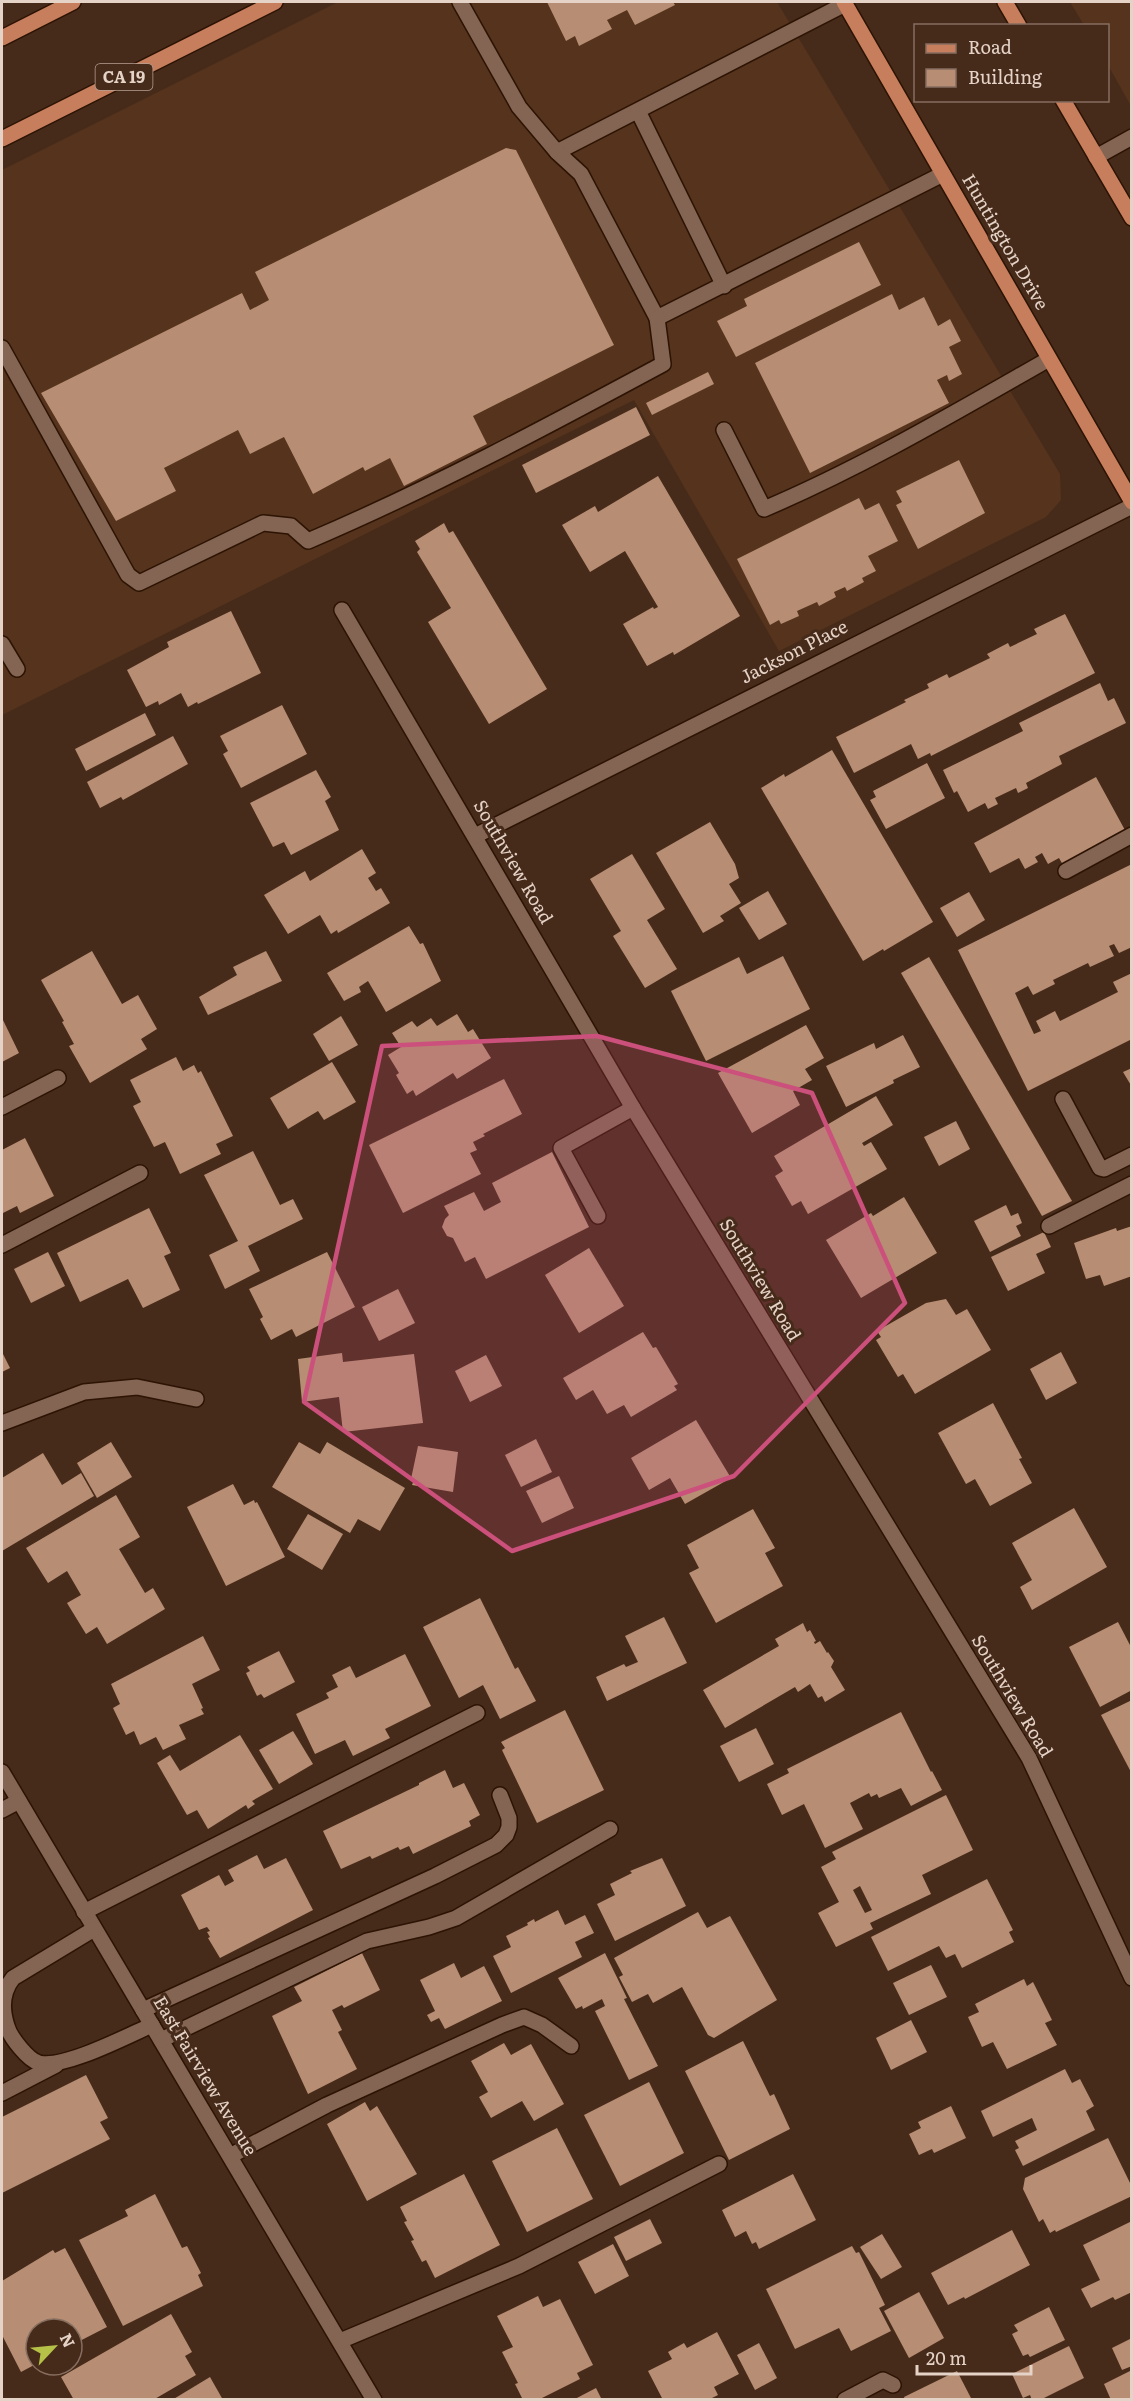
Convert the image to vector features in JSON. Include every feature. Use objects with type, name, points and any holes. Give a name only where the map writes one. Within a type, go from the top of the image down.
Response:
[{"type":"main road","points":[[2,38],[73,2]]},
{"type":"main road","name":"CA 19","points":[[2,139],[276,2]]},
{"type":"main road","points":[[1005,2],[1018,24]]},
{"type":"main road","name":"Huntington Drive","points":[[844,3],[1131,504]]},
{"type":"main road","points":[[1064,102],[1131,218]]},
{"type":"street","points":[[2,348],[128,575],[139,583],[263,523],[291,526],[308,541],[498,453],[663,364],[657,318],[581,174],[557,153],[519,107],[460,2]]},
{"type":"street","points":[[557,153],[844,3]]},
{"type":"street","points":[[638,111],[724,286]]},
{"type":"street","points":[[1096,157],[1131,137]]},
{"type":"street","points":[[657,318],[943,174]]},
{"type":"street","points":[[724,430],[764,509],[876,456],[1049,359]]},
{"type":"street","name":"Jackson Place","points":[[475,836],[1131,504]]},
{"type":"street","name":"Southview Road","points":[[342,610],[633,1108],[1029,1758],[1131,1978]]},
{"type":"street","points":[[2,644],[17,669]]},
{"type":"street","points":[[1065,871],[1131,835]]},
{"type":"street","points":[[2,1107],[58,1078]]},
{"type":"street","points":[[1063,1099],[1100,1168],[1104,1169],[1131,1155]]},
{"type":"street","points":[[598,1216],[561,1148],[633,1108]]},
{"type":"street","points":[[2,1245],[140,1173]]},
{"type":"street","points":[[1049,1226],[1131,1184]]},
{"type":"street","points":[[2,1424],[84,1392],[137,1387],[196,1399]]},
{"type":"street","points":[[84,1912],[477,1713]]},
{"type":"street","name":"East Fairview Avenue","points":[[2,1772],[374,2400]]},
{"type":"street","points":[[143,2010],[435,1876],[496,1845],[506,1835],[509,1827],[509,1818],[500,1795]]},
{"type":"street","points":[[2,1810],[19,1801]]},
{"type":"street","points":[[161,2040],[367,1941],[429,1928],[456,1918],[610,1829]]},
{"type":"street","points":[[59,2063],[37,2063],[19,2047],[7,2026],[3,2003],[5,1988],[13,1978],[94,1929]]},
{"type":"street","points":[[230,2156],[327,2105],[524,2017],[542,2025],[572,2046]]},
{"type":"street","points":[[2,2092],[59,2063],[152,2025]]},
{"type":"street","points":[[340,2341],[519,2266],[719,2164]]},
{"type":"street","points":[[845,2400],[883,2380],[893,2385]]},
{"type":"highlighted area","points":[[597,1036],[812,1093],[905,1303],[734,1476],[512,1551],[304,1402],[382,1046]]},
{"type":"shaded area","points":[[338,2],[777,2],[1060,474],[1061,500],[1046,517],[779,651],[634,400],[2,715],[2,170]]},
{"type":"shaded area","points":[[1070,2],[1131,2],[1131,106],[1109,67],[1109,24],[1083,24]]},
{"type":"building","points":[[547,2],[673,2],[675,5],[635,25],[627,10],[607,20],[612,29],[579,46],[575,36],[566,41]]},
{"type":"building","points":[[506,148],[516,150],[614,345],[473,416],[487,444],[404,486],[390,458],[365,471],[363,467],[313,494],[284,437],[250,454],[238,430],[164,468],[176,491],[116,521],[41,393],[242,293],[250,310],[269,300],[255,272]]},
{"type":"building","points":[[859,242],[881,285],[736,357],[717,321],[747,306],[744,299]]},
{"type":"building","points":[[892,294],[899,310],[924,297],[938,326],[950,319],[961,341],[949,347],[962,374],[949,381],[947,375],[937,380],[949,403],[810,473],[755,363]]},
{"type":"building","points":[[708,372],[714,384],[652,415],[646,403]]},
{"type":"building","points":[[636,407],[650,435],[536,493],[522,465]]},
{"type":"building","points":[[959,460],[985,513],[918,549],[896,505],[902,502],[896,491]]},
{"type":"building","points":[[658,476],[740,616],[674,655],[673,652],[647,666],[623,624],[653,607],[654,609],[658,607],[625,551],[590,572],[562,525],[595,506],[598,512]]},
{"type":"building","points":[[859,498],[865,510],[879,503],[898,541],[868,556],[876,571],[862,578],[864,582],[847,591],[845,587],[834,592],[836,597],[819,606],[817,602],[797,611],[799,616],[781,624],[779,620],[770,625],[737,559]]},
{"type":"building","points":[[444,523],[449,533],[453,531],[547,689],[489,724],[428,622],[451,608],[417,552],[420,549],[415,541]]},
{"type":"building","points":[[231,611],[261,673],[188,707],[181,693],[159,705],[158,701],[146,707],[127,670],[169,647],[167,642]]},
{"type":"building","points":[[1065,614],[1095,673],[931,756],[930,753],[918,759],[911,744],[854,773],[836,737],[906,702],[904,700],[929,688],[927,684],[947,674],[949,678],[990,658],[987,654],[1008,643],[1010,647],[1037,634],[1034,629]]},
{"type":"building","points":[[1100,683],[1108,701],[1114,698],[1126,723],[1059,756],[1062,764],[1026,783],[1028,788],[1018,793],[1016,788],[995,798],[998,804],[988,809],[985,803],[968,812],[957,791],[954,793],[943,770],[1023,731],[1019,723]]},
{"type":"building","points":[[282,705],[307,754],[241,788],[223,754],[228,751],[220,736]]},
{"type":"building","points":[[145,713],[156,735],[86,771],[75,749]]},
{"type":"building","points":[[173,736],[188,764],[123,800],[121,797],[100,808],[87,782]]},
{"type":"building","points":[[832,750],[933,922],[863,961],[761,788]]},
{"type":"building","points":[[927,763],[945,798],[886,829],[870,800],[876,797],[873,791]]},
{"type":"building","points":[[316,770],[331,797],[325,801],[339,830],[291,855],[284,842],[273,847],[250,803]]},
{"type":"building","points":[[1096,777],[1126,832],[1063,865],[1059,858],[1048,864],[1042,853],[1035,857],[1038,862],[1025,869],[1019,858],[990,873],[974,843]]},
{"type":"building","points":[[710,822],[735,864],[739,878],[729,884],[741,903],[720,916],[724,921],[703,933],[656,853]]},
{"type":"building","points":[[362,849],[376,873],[368,878],[376,891],[381,888],[390,903],[338,933],[337,930],[331,934],[320,915],[288,934],[264,895],[305,871],[310,881]]},
{"type":"building","points":[[632,854],[665,909],[647,920],[677,969],[645,988],[613,936],[621,931],[590,879]]},
{"type":"building","points":[[1132,864],[1132,947],[1119,953],[1114,944],[1109,946],[1114,956],[1090,967],[1088,963],[1053,980],[1055,984],[1033,995],[1028,986],[1015,993],[1034,1034],[1041,1031],[1036,1021],[1055,1011],[1060,1021],[1118,992],[1113,982],[1132,973],[1132,1039],[1028,1091],[958,950]]},
{"type":"building","points":[[768,891],[787,924],[759,940],[739,908]]},
{"type":"building","points":[[969,892],[985,920],[957,937],[940,908]]},
{"type":"building","points":[[409,926],[420,944],[423,943],[441,981],[386,1012],[368,981],[359,987],[361,992],[344,1001],[327,973]]},
{"type":"building","points":[[92,951],[122,1004],[138,995],[157,1029],[141,1039],[147,1049],[90,1083],[69,1046],[74,1044],[62,1022],[64,1021],[41,980]]},
{"type":"building","points":[[266,951],[282,981],[208,1015],[199,997],[237,975],[233,967]]},
{"type":"building","points":[[783,956],[810,1009],[706,1061],[671,991],[739,957],[747,974]]},
{"type":"building","points":[[929,957],[1072,1201],[1042,1216],[901,973]]},
{"type":"building","points":[[457,1014],[468,1032],[473,1029],[491,1058],[457,1079],[453,1073],[416,1096],[413,1090],[407,1094],[396,1075],[399,1073],[388,1055],[401,1047],[392,1033],[412,1021],[417,1027],[431,1018],[437,1026]]},
{"type":"building","points":[[341,1016],[358,1045],[329,1061],[313,1034]]},
{"type":"building","points":[[2,1018],[19,1053],[2,1062]]},
{"type":"building","points":[[806,1025],[824,1058],[805,1069],[812,1080],[793,1091],[800,1105],[752,1133],[718,1073]]},
{"type":"building","points":[[903,1035],[920,1067],[846,1107],[826,1066],[874,1043],[876,1049]]},
{"type":"building","points":[[176,1057],[183,1071],[194,1065],[198,1073],[201,1071],[233,1136],[216,1144],[221,1154],[180,1174],[165,1142],[154,1147],[133,1106],[141,1102],[130,1080]]},
{"type":"building","points":[[332,1062],[356,1102],[324,1120],[318,1111],[288,1129],[270,1098]]},
{"type":"building","points":[[1132,1068],[1132,1087],[1123,1072]]},
{"type":"building","points":[[504,1079],[522,1114],[483,1134],[485,1136],[473,1142],[477,1150],[470,1153],[481,1174],[403,1213],[369,1145]]},
{"type":"building","points":[[876,1096],[893,1125],[862,1143],[864,1146],[871,1142],[887,1169],[808,1214],[801,1201],[792,1206],[775,1176],[783,1171],[774,1156]]},
{"type":"building","points":[[956,1121],[970,1149],[939,1166],[924,1137]]},
{"type":"building","points":[[25,1138],[54,1196],[20,1213],[17,1206],[3,1213],[2,1150]]},
{"type":"building","points":[[253,1151],[280,1205],[293,1199],[303,1219],[248,1246],[260,1271],[225,1289],[209,1255],[238,1241],[204,1175]]},
{"type":"building","points":[[552,1152],[589,1227],[486,1279],[475,1257],[465,1262],[453,1238],[447,1236],[442,1227],[449,1215],[444,1206],[474,1192],[484,1211],[501,1202],[492,1183]]},
{"type":"building","points":[[904,1197],[937,1253],[861,1298],[826,1240],[871,1213],[873,1216]]},
{"type":"building","points":[[1006,1205],[1011,1216],[1018,1213],[1022,1223],[1016,1226],[1021,1236],[990,1252],[974,1221]]},
{"type":"building","points":[[149,1208],[171,1253],[164,1256],[180,1290],[143,1308],[128,1279],[80,1302],[57,1253]]},
{"type":"building","points":[[1132,1226],[1132,1276],[1104,1286],[1100,1275],[1086,1279],[1074,1243],[1116,1228],[1117,1231]]},
{"type":"building","points":[[1044,1232],[1051,1247],[1036,1254],[1045,1273],[1008,1291],[991,1257]]},
{"type":"building","points":[[589,1248],[624,1306],[579,1333],[545,1275]]},
{"type":"building","points":[[48,1252],[65,1286],[31,1303],[14,1269]]},
{"type":"building","points":[[327,1252],[355,1307],[296,1337],[292,1329],[271,1340],[249,1289]]},
{"type":"building","points":[[398,1289],[415,1323],[379,1341],[362,1307]]},
{"type":"building","points":[[946,1299],[956,1315],[967,1309],[991,1350],[915,1394],[903,1374],[898,1377],[876,1340],[881,1337],[877,1331],[926,1303]]},
{"type":"building","points":[[643,1332],[653,1348],[656,1347],[678,1384],[674,1386],[677,1390],[631,1417],[624,1405],[607,1414],[593,1390],[576,1400],[563,1378]]},
{"type":"building","points":[[2,1352],[10,1368],[2,1372]]},
{"type":"building","points":[[1061,1352],[1077,1383],[1046,1400],[1030,1369]]},
{"type":"building","points":[[342,1353],[343,1362],[414,1354],[423,1423],[343,1432],[339,1397],[302,1402],[298,1359]]},
{"type":"building","points":[[486,1355],[502,1386],[470,1402],[455,1371]]},
{"type":"building","points":[[993,1403],[1022,1458],[1019,1459],[1032,1483],[990,1506],[975,1479],[966,1484],[938,1433]]},
{"type":"building","points":[[696,1420],[731,1478],[685,1504],[670,1478],[649,1490],[631,1458]]},
{"type":"building","points":[[536,1439],[552,1472],[521,1487],[505,1455]]},
{"type":"building","points":[[111,1442],[132,1477],[97,1498],[77,1463]]},
{"type":"building","points":[[299,1442],[320,1454],[327,1442],[405,1488],[380,1531],[358,1519],[350,1533],[272,1487]]},
{"type":"building","points":[[418,1446],[458,1452],[453,1492],[412,1485],[414,1480],[411,1479]]},
{"type":"building","points":[[43,1453],[62,1485],[81,1473],[94,1496],[2,1551],[2,1478]]},
{"type":"building","points":[[559,1476],[574,1508],[542,1523],[526,1491]]},
{"type":"building","points":[[233,1484],[244,1505],[254,1500],[255,1503],[257,1502],[285,1557],[226,1586],[187,1507]]},
{"type":"building","points":[[116,1495],[140,1537],[119,1549],[145,1593],[153,1588],[165,1609],[107,1644],[97,1627],[86,1634],[67,1603],[81,1595],[67,1571],[48,1583],[26,1548]]},
{"type":"building","points":[[1074,1508],[1107,1567],[1032,1610],[1020,1587],[1032,1580],[1012,1543]]},
{"type":"building","points":[[753,1509],[775,1548],[765,1553],[783,1586],[716,1623],[689,1573],[699,1568],[687,1545]]},
{"type":"building","points":[[308,1514],[343,1534],[322,1570],[287,1549]]},
{"type":"building","points":[[480,1598],[515,1669],[518,1667],[536,1701],[500,1719],[483,1685],[459,1698],[423,1627]]},
{"type":"building","points":[[664,1617],[687,1663],[607,1701],[596,1677],[624,1664],[626,1667],[638,1662],[625,1636]]},
{"type":"building","points":[[1118,1622],[1132,1649],[1132,1690],[1100,1707],[1069,1647]]},
{"type":"building","points":[[803,1623],[807,1632],[810,1630],[816,1641],[815,1644],[820,1641],[834,1661],[831,1667],[845,1690],[825,1702],[822,1696],[818,1698],[810,1684],[798,1692],[795,1687],[725,1728],[703,1690],[779,1646],[775,1639]]},
{"type":"building","points":[[203,1636],[220,1670],[192,1684],[204,1714],[179,1725],[186,1739],[163,1750],[156,1737],[140,1745],[134,1731],[126,1735],[113,1708],[120,1704],[111,1684]]},
{"type":"building","points":[[279,1651],[295,1682],[264,1698],[261,1694],[257,1696],[246,1673],[250,1671],[247,1667]]},
{"type":"building","points":[[405,1654],[431,1706],[385,1729],[390,1738],[353,1756],[345,1740],[315,1754],[296,1714],[329,1698],[326,1693],[338,1687],[332,1675],[350,1666],[356,1678]]},
{"type":"building","points":[[1132,1700],[1132,1774],[1101,1715]]},
{"type":"building","points":[[565,1710],[604,1790],[537,1823],[502,1750],[505,1748],[501,1742]]},
{"type":"building","points":[[901,1712],[942,1790],[911,1806],[901,1788],[879,1798],[877,1794],[871,1797],[869,1793],[850,1803],[863,1829],[825,1848],[804,1804],[782,1815],[767,1784],[789,1773],[787,1769]]},
{"type":"building","points":[[756,1728],[774,1764],[739,1782],[720,1746]]},
{"type":"building","points":[[293,1731],[313,1764],[279,1784],[259,1750]]},
{"type":"building","points":[[240,1735],[273,1789],[252,1801],[255,1804],[248,1809],[246,1805],[208,1829],[197,1810],[187,1815],[157,1763],[170,1755],[180,1771]]},
{"type":"building","points":[[445,1770],[453,1788],[464,1783],[480,1815],[469,1821],[471,1826],[413,1854],[409,1846],[400,1850],[398,1847],[372,1859],[370,1856],[341,1869],[323,1831]]},
{"type":"building","points":[[946,1795],[973,1850],[922,1875],[931,1894],[870,1923],[873,1929],[836,1947],[818,1913],[839,1902],[821,1867],[836,1859],[832,1852]],"holes":[[[860,1886],[872,1910],[865,1913],[853,1890]]]},
{"type":"building","points":[[257,1855],[264,1869],[286,1858],[313,1910],[220,1958],[208,1938],[210,1937],[207,1932],[210,1931],[207,1927],[199,1930],[181,1895],[219,1875],[225,1886],[234,1881],[228,1870]]},
{"type":"building","points":[[662,1858],[686,1906],[615,1941],[597,1904],[615,1895],[610,1884],[632,1873],[630,1871]]},
{"type":"building","points":[[987,1879],[1013,1930],[1009,1932],[1014,1942],[962,1968],[955,1954],[946,1958],[939,1946],[888,1971],[871,1937]]},
{"type":"building","points":[[558,1910],[565,1925],[585,1915],[594,1933],[575,1942],[582,1957],[511,1993],[493,1956],[511,1947],[506,1936],[528,1925],[527,1923],[534,1919],[535,1922]]},
{"type":"building","points":[[698,1912],[707,1928],[730,1916],[777,2000],[714,2038],[708,2035],[682,1987],[653,2003],[648,1994],[632,2002],[619,1977],[623,1975],[614,1958]]},
{"type":"building","points":[[362,1953],[380,1990],[344,2008],[342,2005],[332,2010],[342,2030],[338,2032],[357,2069],[308,2094],[272,2016],[302,2001],[294,1987]]},
{"type":"building","points":[[605,1953],[627,1998],[624,1999],[658,2066],[629,2080],[595,2011],[605,2006],[602,1999],[583,2009],[582,2006],[576,2009],[558,1978]]},
{"type":"building","points":[[454,1963],[461,1978],[484,1966],[502,2001],[445,2029],[439,2018],[431,2022],[427,2015],[435,2011],[420,1980]]},
{"type":"building","points":[[931,1965],[947,1997],[909,2015],[893,1983]]},
{"type":"building","points":[[1024,1979],[1027,1986],[1033,1982],[1052,2020],[1045,2023],[1057,2045],[1007,2069],[993,2042],[982,2047],[968,2017],[979,2012],[975,2004]]},
{"type":"building","points":[[911,2020],[927,2052],[891,2070],[876,2038]]},
{"type":"building","points":[[743,2041],[770,2096],[774,2094],[790,2129],[729,2160],[685,2071]]},
{"type":"building","points":[[504,2043],[511,2055],[531,2044],[564,2104],[534,2121],[522,2101],[491,2118],[479,2097],[488,2092],[471,2061]]},
{"type":"building","points":[[1065,2069],[1072,2083],[1080,2079],[1094,2106],[1086,2111],[1095,2130],[1023,2166],[1015,2150],[1019,2148],[1015,2141],[1037,2130],[1032,2118],[993,2137],[981,2111]]},
{"type":"building","points":[[86,2075],[108,2118],[100,2122],[110,2139],[2,2193],[2,2117]]},
{"type":"building","points":[[649,2082],[684,2153],[620,2186],[584,2115]]},
{"type":"building","points":[[365,2102],[370,2111],[377,2106],[417,2174],[367,2201],[327,2124]]},
{"type":"building","points":[[951,2106],[966,2138],[934,2153],[932,2149],[919,2155],[909,2134],[921,2128],[918,2122]]},
{"type":"building","points":[[557,2128],[593,2199],[527,2232],[492,2161]]},
{"type":"building","points":[[1108,2138],[1132,2187],[1132,2196],[1050,2233],[1043,2219],[1039,2222],[1023,2189],[1025,2178]]},
{"type":"building","points":[[464,2174],[500,2245],[435,2278],[426,2260],[422,2262],[411,2241],[414,2240],[404,2222],[407,2221],[400,2207]]},
{"type":"building","points":[[793,2174],[816,2220],[759,2249],[756,2242],[752,2244],[746,2231],[735,2237],[722,2210]]},
{"type":"building","points":[[155,2194],[182,2248],[187,2246],[201,2273],[198,2275],[203,2286],[123,2326],[79,2240],[128,2216],[125,2210]]},
{"type":"building","points":[[650,2219],[662,2243],[626,2261],[614,2237]]},
{"type":"building","points":[[1132,2221],[1132,2292],[1115,2300],[1113,2297],[1091,2308],[1081,2289],[1100,2280],[1083,2245]]},
{"type":"building","points":[[1012,2230],[1030,2265],[965,2299],[964,2297],[948,2305],[931,2273]]},
{"type":"building","points":[[882,2234],[902,2267],[881,2279],[860,2247]]},
{"type":"building","points":[[613,2244],[629,2276],[595,2294],[578,2262]]},
{"type":"building","points":[[852,2246],[856,2253],[859,2252],[885,2305],[879,2308],[891,2331],[851,2351],[839,2328],[795,2349],[766,2289]]},
{"type":"building","points":[[65,2248],[107,2327],[84,2339],[84,2317],[24,2317],[24,2370],[21,2372],[2,2335],[2,2281],[53,2250],[55,2253]]},
{"type":"building","points":[[919,2292],[944,2338],[909,2358],[884,2311]]},
{"type":"building","points":[[538,2296],[543,2307],[560,2299],[593,2365],[577,2373],[580,2379],[538,2400],[523,2400],[515,2384],[518,2383],[502,2352],[513,2347],[497,2316]]},
{"type":"building","points":[[1049,2307],[1065,2340],[1030,2357],[1028,2354],[1023,2356],[1012,2334],[1018,2331],[1014,2325]]},
{"type":"building","points":[[171,2314],[192,2352],[185,2356],[196,2375],[153,2400],[74,2400],[61,2377],[84,2377],[84,2364]]},
{"type":"building","points":[[717,2332],[739,2374],[714,2387],[718,2395],[708,2400],[663,2400],[648,2371],[672,2359],[668,2352],[684,2343],[687,2348]]},
{"type":"building","points":[[1132,2338],[1132,2366],[1122,2370],[1112,2348]]},
{"type":"building","points":[[759,2343],[777,2378],[755,2390],[737,2355]]},
{"type":"building","points":[[1069,2346],[1084,2378],[1040,2400],[1032,2400],[1030,2395],[1023,2398],[1012,2374]]},
{"type":"building","points":[[1132,2370],[1132,2400],[1111,2400],[1104,2384]]},
{"type":"building","points":[[957,2371],[972,2400],[905,2400],[904,2397]]},
{"type":"building","points":[[210,2377],[223,2400],[172,2400]]},
{"type":"building","points":[[596,2388],[602,2400],[573,2400]]}]
